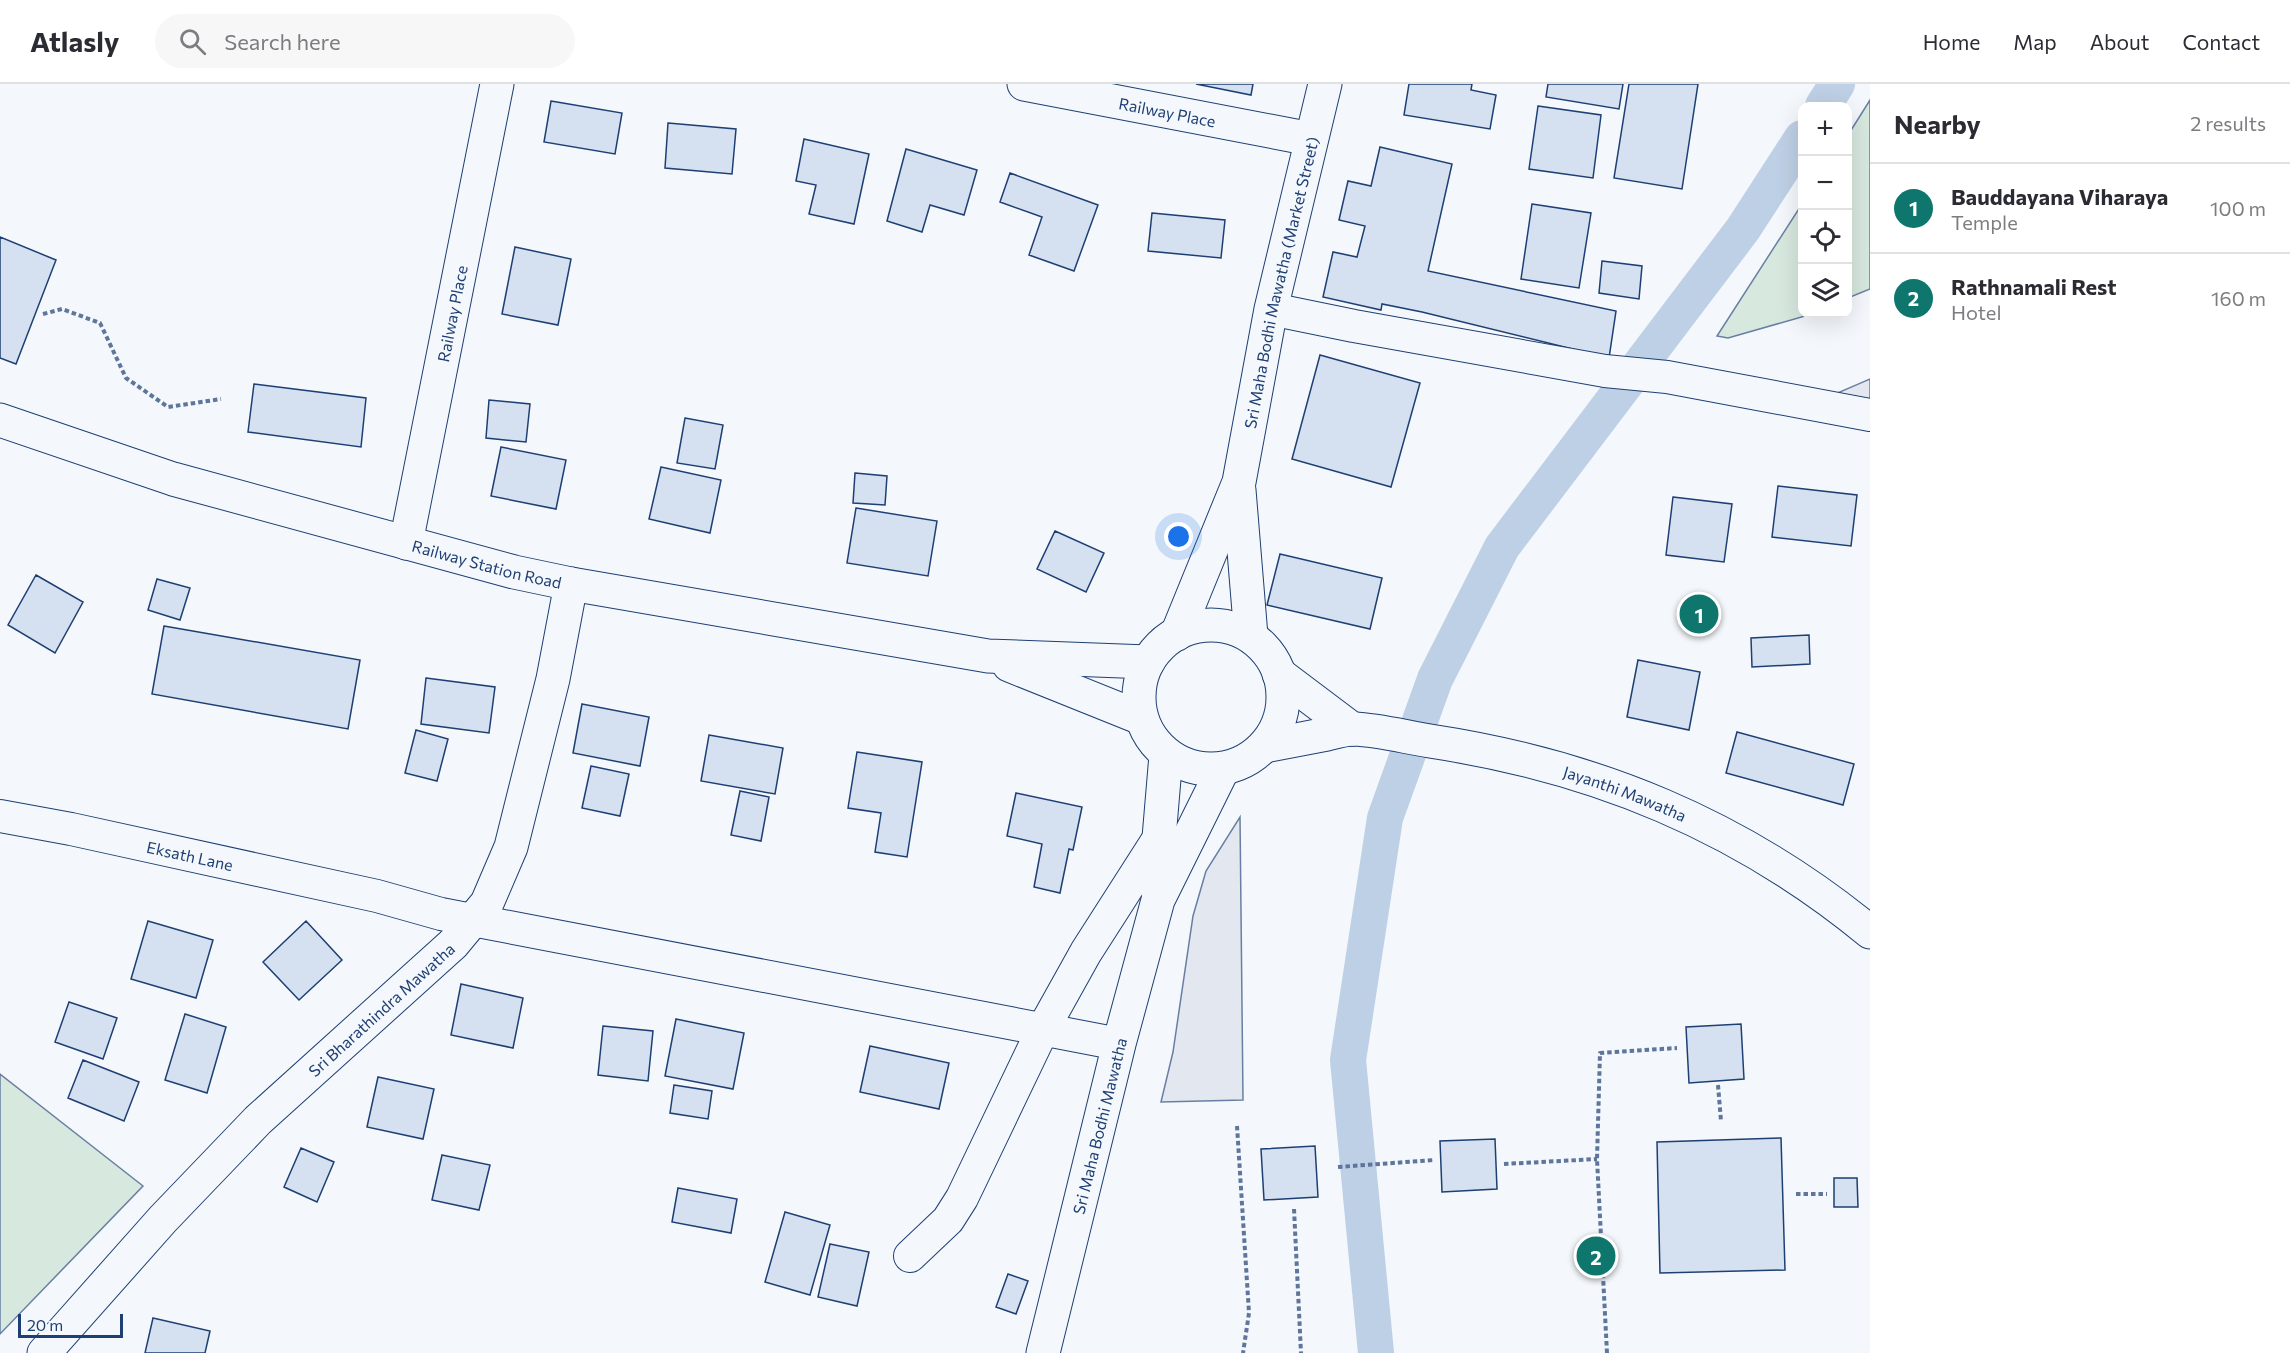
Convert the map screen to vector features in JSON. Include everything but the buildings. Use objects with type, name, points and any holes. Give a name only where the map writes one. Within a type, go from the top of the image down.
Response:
[{"type":"main road","name":"Railway Place","points":[[406,543],[497,84]]},
{"type":"main road","name":"Railway Place","points":[[1024,84],[1311,139]]},
{"type":"main road","name":"Sri Maha Bodhi Mawatha (Market Street)","points":[[1177,634],[1239,482],[1271,309],[1325,84]]},
{"type":"main road","name":"Railway Station Road","points":[[0,420],[173,479],[513,572],[988,656],[1148,662]]},
{"type":"main road","name":"Sri Maha Bodhi Mawatha (Market Street)","points":[[1239,482],[1251,636]]},
{"type":"main road","name":"Sri Bharathindra Mawatha","points":[[44,1353],[164,1219],[258,1120],[453,945],[474,920],[491,895],[511,847],[553,679],[571,584]]},
{"type":"main road","points":[[1214,625],[1233,628],[1251,636],[1263,646],[1272,659],[1279,674],[1283,693],[1281,712],[1275,730],[1265,746],[1238,764],[1223,769],[1193,768],[1166,754],[1151,738],[1142,718],[1139,689],[1148,662],[1161,645],[1177,634],[1195,627],[1214,625]]},
{"type":"main road","name":"Railway Station Road","points":[[988,656],[1142,718]]},
{"type":"main road","name":"Jayanthi Mawatha","points":[[1279,674],[1352,729]]},
{"type":"main road","name":"Jayanthi Mawatha","points":[[1265,746],[1352,729],[1481,749],[1558,768],[1674,809],[1789,870],[1833,901],[1870,932]]},
{"type":"main road","name":"Sri Maha Bodhi Mawatha","points":[[1158,900],[1159,838],[1166,754]]},
{"type":"main road","name":"Sri Maha Bodhi Mawatha","points":[[1043,1353],[1119,1044],[1158,900],[1223,769]]},
{"type":"street","points":[[1271,309],[1593,369],[1667,377],[1870,415]]},
{"type":"street","name":"Eksath Lane","points":[[0,816],[71,829],[377,896],[474,920],[1119,1044]]},
{"type":"street","points":[[909,1256],[948,1220],[962,1198],[1042,1031],[1086,952],[1159,838]]},
{"type":"path","points":[[43,314],[62,309],[100,323],[126,378],[168,407],[221,399]]},
{"type":"path","points":[[1607,1353],[1597,1160],[1600,1053],[1677,1047]]},
{"type":"path","points":[[1719,1084],[1720,1121]]},
{"type":"path","points":[[1238,1126],[1249,1313],[1243,1353]]},
{"type":"path","points":[[1338,1167],[1434,1160]]},
{"type":"path","points":[[1504,1164],[1597,1160]]},
{"type":"path","points":[[1796,1194],[1827,1194]]},
{"type":"path","points":[[1294,1209],[1300,1353]]},
{"type":"shaded area","points":[[1870,100],[1870,289],[1852,296],[1852,156],[1852,129]]},
{"type":"shaded area","points":[[1798,210],[1798,318],[1728,338],[1717,336]]},
{"type":"shaded area","points":[[1870,379],[1870,415],[1812,404]]},
{"type":"shaded area","points":[[1240,817],[1243,1100],[1161,1102],[1173,1052],[1193,916],[1206,871]]},
{"type":"shaded area","points":[[0,1074],[143,1186],[0,1334]]},
{"type":"waterway","points":[[1826,102],[1837,84]]},
{"type":"waterway","points":[[1376,1353],[1348,1060],[1385,818],[1435,679],[1502,547],[1743,229],[1798,144]]},
{"type":"place","name":"Bauddayana Viharaya","points":[[1699,614]]},
{"type":"place","name":"Rathnamali Rest","points":[[1596,1256]]}]
